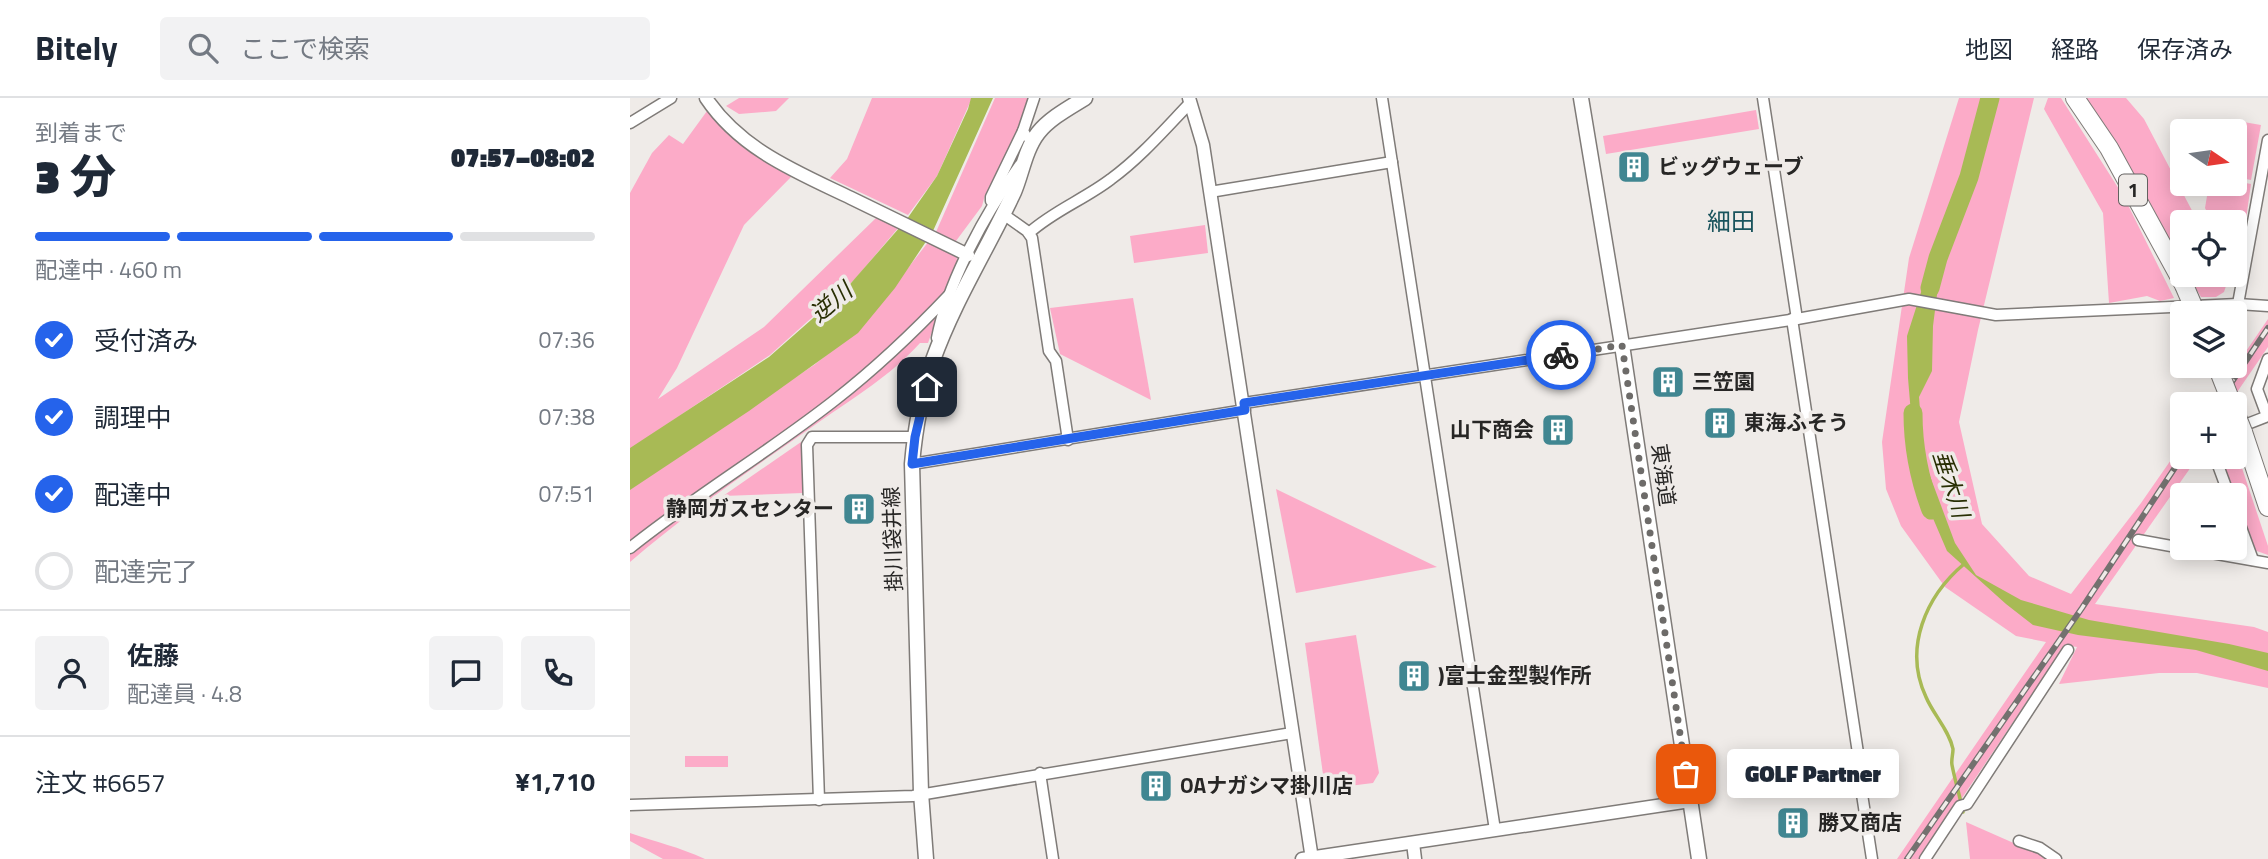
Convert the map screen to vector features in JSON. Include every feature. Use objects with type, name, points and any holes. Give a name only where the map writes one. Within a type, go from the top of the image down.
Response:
[{"type":"highway","name":"1","points":[[2076,98],[2109,148],[2191,301]]},
{"type":"highway","points":[[2247,451],[2268,507]]},
{"type":"main road","name":"掛川袋井線","points":[[926,859],[920,793],[912,464],[915,437],[933,362],[997,211],[1014,190],[1029,149],[1039,131],[1085,98]]},
{"type":"main road","name":"東海道","points":[[1581,98],[1622,345],[1699,859]]},
{"type":"street","points":[[630,123],[671,98]]},
{"type":"street","points":[[706,98],[715,111],[758,150],[776,162],[963,253]]},
{"type":"street","points":[[1034,98],[1023,131],[991,197],[997,211],[1029,233],[1032,238],[1049,351],[1056,361],[1068,440]]},
{"type":"street","points":[[1382,98],[1495,830]]},
{"type":"street","points":[[1763,98],[1872,859]]},
{"type":"street","points":[[1029,233],[1041,222],[1110,180],[1131,163],[1189,101],[1203,145],[1245,406],[1309,858],[1690,800]]},
{"type":"street","points":[[1023,131],[1029,149]]},
{"type":"street","points":[[2239,301],[2268,140]]},
{"type":"street","points":[[1210,192],[1392,162]]},
{"type":"street","points":[[933,362],[943,310],[963,253],[997,211]]},
{"type":"street","points":[[630,548],[667,518],[834,401],[885,357],[950,294]]},
{"type":"street","points":[[912,464],[1068,440],[1424,375],[1795,319],[1909,299],[1996,315],[2170,307]]},
{"type":"street","points":[[2247,305],[2268,306]]},
{"type":"street","points":[[2247,426],[2267,416],[2257,389],[2268,359]]},
{"type":"street","points":[[819,800],[807,445],[812,437],[915,437]]},
{"type":"street","points":[[2138,540],[2170,546]]},
{"type":"street","points":[[2247,544],[2253,560]]},
{"type":"street","points":[[2247,559],[2268,563]]},
{"type":"street","points":[[1924,859],[1960,806],[1968,804],[2068,650]]},
{"type":"street","points":[[630,805],[913,796],[1292,733]]},
{"type":"street","points":[[1040,774],[1053,859]]},
{"type":"street","points":[[2019,841],[2040,848],[2056,859]]},
{"type":"street","points":[[1413,843],[1415,859]]},
{"type":"shaded area","points":[[739,98],[789,98],[776,111],[739,114],[726,106]]},
{"type":"shaded area","points":[[872,98],[972,98],[937,176],[908,215],[830,178],[847,159]]},
{"type":"shaded area","points":[[971,98],[993,98],[933,231],[895,288],[858,333],[749,411],[630,490],[630,448],[769,357],[844,291],[907,219],[937,176]]},
{"type":"shaded area","points":[[995,98],[1029,98],[1012,143],[982,206],[956,241],[957,261],[928,343],[920,343],[872,386],[723,490],[630,562],[630,487],[814,365],[862,327],[936,232]]},
{"type":"shaded area","points":[[1959,98],[2034,98],[1978,330],[1959,422],[1982,524],[2029,576],[2071,594],[2170,461],[2170,469],[2190,469],[2180,483],[2170,483],[2170,497],[2095,604],[2254,627],[2268,632],[2268,688],[2197,673],[2159,673],[2059,684],[2077,647],[2065,645],[1921,859],[1897,859],[2046,642],[2016,636],[1945,587],[1901,526],[1886,489],[1882,442],[1909,258]]},
{"type":"shaded area","points":[[2048,98],[2061,98],[2124,197],[2174,298],[2160,301],[2147,296],[2109,303],[2103,213],[2044,109]]},
{"type":"shaded area","points":[[2086,98],[2126,98],[2144,119],[2170,169],[2170,196],[2184,196],[2192,210],[2170,210],[2170,244]]},
{"type":"shaded area","points":[[1756,110],[1759,129],[1606,154],[1603,136]]},
{"type":"shaded area","points":[[707,111],[721,126],[791,177],[744,225],[677,368],[658,399],[764,327],[876,218],[906,225],[899,227],[855,279],[770,355],[630,449],[630,193],[652,153],[669,135],[683,144]]},
{"type":"shaded area","points":[[2247,123],[2261,125],[2251,180],[2247,179]]},
{"type":"shaded area","points":[[2247,183],[2251,184],[2247,212],[2247,210],[2205,208],[2207,196],[2247,196]]},
{"type":"shaded area","points":[[1205,225],[1208,253],[1134,263],[1130,236]]},
{"type":"shaded area","points":[[1942,255],[1933,326],[1932,371],[1919,397],[1924,460],[1955,543],[1976,575],[2021,600],[2089,620],[2268,653],[2268,671],[2196,650],[2078,635],[2033,625],[1947,551],[1923,495],[1913,438],[1907,336],[1924,283]]},
{"type":"shaded area","points":[[2195,287],[2226,287],[2224,292],[2216,297],[2201,297]]},
{"type":"shaded area","points":[[1133,298],[1151,400],[1060,354],[1050,308]]},
{"type":"shaded area","points":[[2268,319],[2268,347],[2247,378],[2247,350]]},
{"type":"shaded area","points":[[2228,378],[2247,378],[2237,392],[2218,392]]},
{"type":"shaded area","points":[[801,442],[803,493],[723,496]]},
{"type":"shaded area","points":[[2224,469],[2242,469],[2247,483],[2229,483]]},
{"type":"shaded area","points":[[2247,483],[2268,546],[2268,555],[2254,550],[2249,543]]},
{"type":"shaded area","points":[[1276,489],[1437,567],[1296,593]]},
{"type":"shaded area","points":[[1356,635],[1379,773],[1373,783],[1325,789],[1305,643]]},
{"type":"shaded area","points":[[685,756],[728,756],[728,767],[685,767]]},
{"type":"shaded area","points":[[1966,822],[2050,859],[1970,859]]},
{"type":"shaded area","points":[[630,833],[705,859],[663,859],[630,841]]},
{"type":"waterway","name":"垂木川","points":[[1930,288],[1938,258],[1969,177],[1990,98]]},
{"type":"waterway","name":"垂木川","points":[[1913,413],[1918,462],[1931,510]]},
{"type":"waterway","points":[[1963,812],[1952,765],[1951,742],[1926,697],[1919,679],[1917,660],[1922,624],[1929,607],[1939,591],[1964,564]]},
{"type":"railway","points":[[2225,392],[2268,328]]},
{"type":"railway","points":[[1907,859],[2082,608],[2174,469]]},
{"type":"way so far","points":[[1561,355],[1622,345],[1686,774]]},
{"type":"place","name":"ビッグウェーブ","points":[[1634,167]]},
{"type":"place","name":"三笠園","points":[[1668,382]]},
{"type":"place","name":"東海ふそう","points":[[1720,423]]},
{"type":"place","name":"山下商会","points":[[1558,430]]},
{"type":"place","name":"静岡ガスセンター","points":[[859,509]]},
{"type":"place","name":")富士金型製作所","points":[[1414,676]]},
{"type":"place","name":"GOLF Partner","points":[[1686,774]]},
{"type":"place","name":"OAナガシマ掛川店","points":[[1156,786]]},
{"type":"place","name":"勝又商店","points":[[1793,823]]},
{"type":"district","name":"細田","points":[[1731,222]]},
{"type":"route","points":[[927,387],[915,437],[912,464],[1245,410],[1244,403],[1561,355]]},
{"type":"water label","name":"逆川","points":[[831,302]]}]
